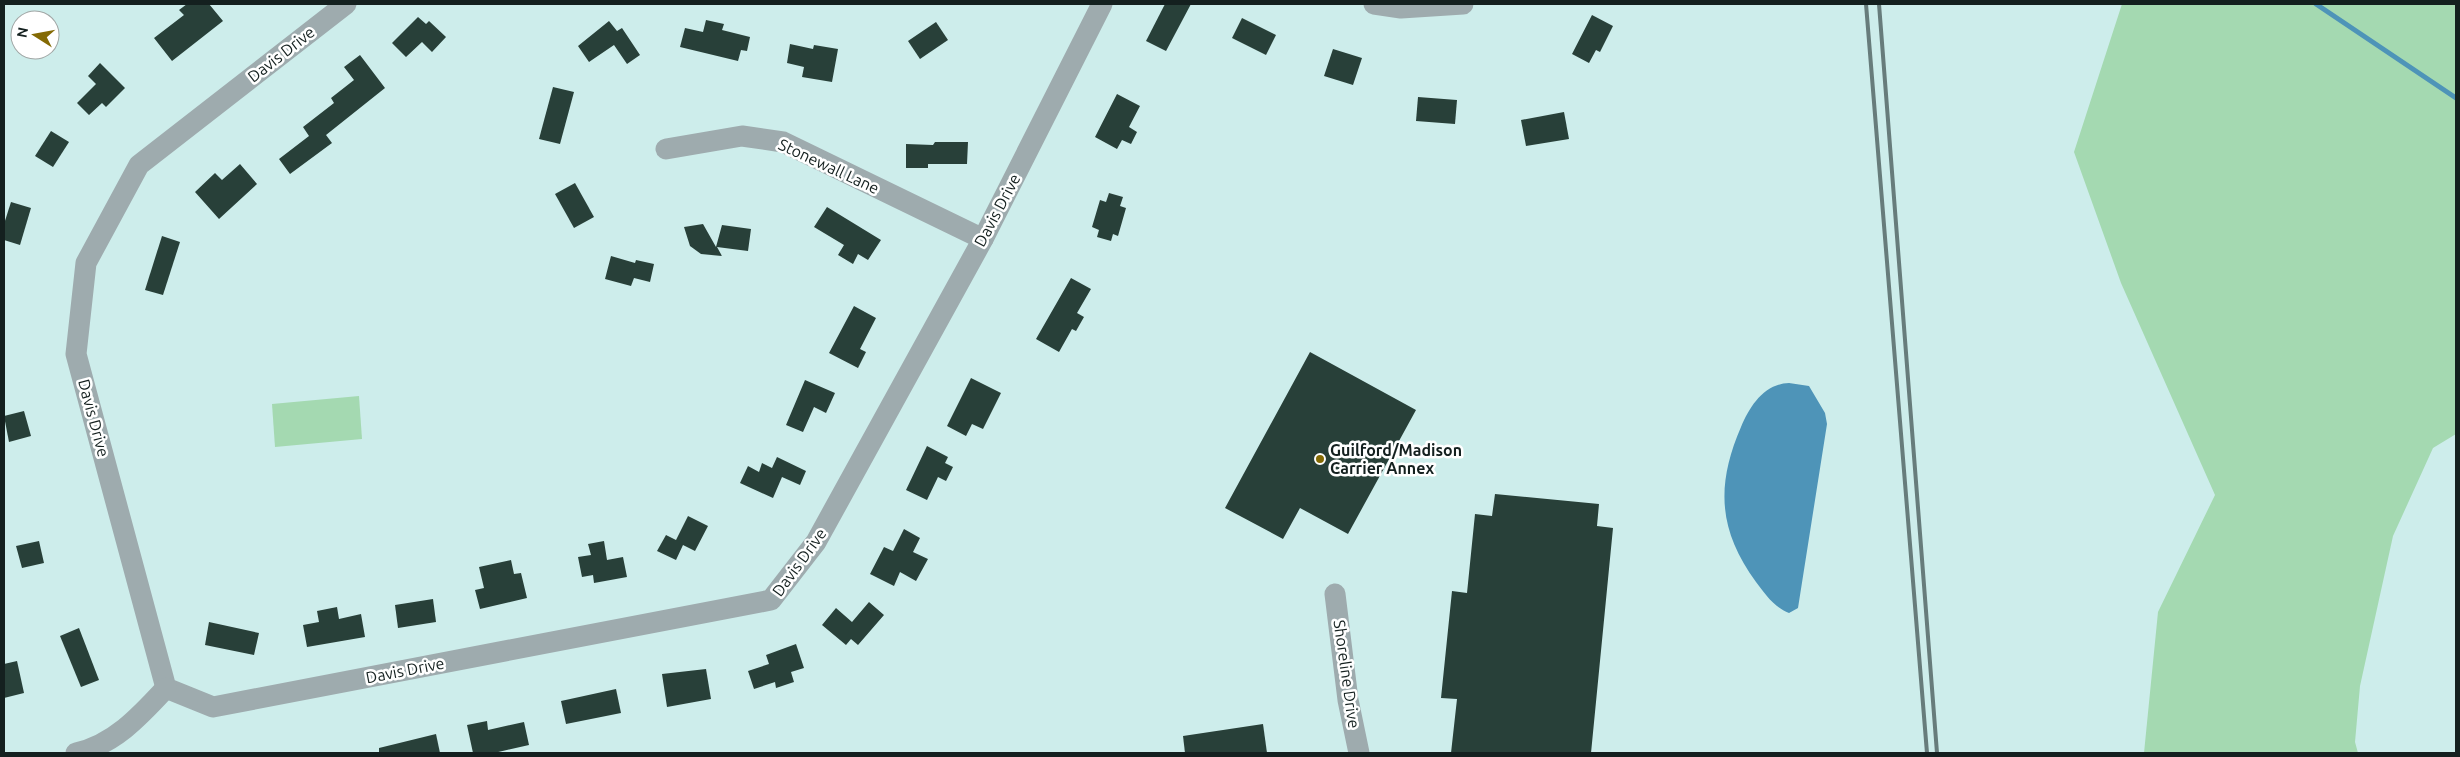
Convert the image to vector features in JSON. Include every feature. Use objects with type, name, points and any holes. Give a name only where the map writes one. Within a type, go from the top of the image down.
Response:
[{"type":"street","name":"Davis Drive","points":[[346,4],[139,165],[86,263],[76,354],[166,688],[213,707],[772,600],[816,542],[982,239],[1102,4]]},
{"type":"street","points":[[1374,4],[1401,8],[1464,4]]},
{"type":"street","name":"Stonewall Lane","points":[[666,149],[742,136],[783,142],[982,239]]},
{"type":"street","name":"Shoreline Drive","points":[[1335,594],[1348,700],[1359,753]]},
{"type":"street","points":[[76,753],[87,751],[133,724],[166,688]]},
{"type":"green space","points":[[2122,4],[2456,4],[2456,434],[2433,448],[2393,536],[2360,686],[2355,742],[2358,753],[2144,753],[2158,612],[2215,495],[2121,283],[2074,152]]},
{"type":"green space","points":[[359,396],[362,439],[275,447],[272,404]]},
{"type":"water","points":[[1789,383],[1809,386],[1825,413],[1827,424],[1798,608],[1789,613],[1770,600],[1743,563],[1728,525],[1725,507],[1725,488],[1727,468],[1733,448],[1749,411],[1759,398],[1772,387]]},
{"type":"building","points":[[187,4],[209,4],[223,21],[172,61],[154,38],[184,15],[179,10]]},
{"type":"building","points":[[1165,4],[1191,4],[1166,51],[1146,41]]},
{"type":"building","points":[[1592,15],[1613,26],[1600,52],[1596,50],[1589,63],[1572,54]]},
{"type":"building","points":[[418,17],[426,24],[429,21],[446,37],[432,52],[422,42],[406,57],[392,43]]},
{"type":"building","points":[[1242,18],[1276,35],[1266,55],[1232,38]]},
{"type":"building","points":[[706,20],[724,24],[722,30],[750,37],[747,51],[741,50],[738,61],[680,47],[685,28],[703,32]]},
{"type":"building","points":[[609,21],[617,31],[622,28],[640,55],[627,64],[614,45],[589,62],[578,46]]},
{"type":"building","points":[[936,22],[948,40],[920,59],[908,41]]},
{"type":"building","points":[[790,44],[813,49],[814,45],[838,49],[832,82],[802,77],[804,67],[787,63]]},
{"type":"building","points":[[1333,49],[1362,58],[1353,85],[1324,76]]},
{"type":"building","points":[[360,55],[385,88],[326,135],[332,143],[290,174],[279,159],[309,136],[303,127],[334,103],[331,98],[354,80],[344,67]]},
{"type":"building","points":[[100,63],[125,88],[106,107],[102,103],[89,115],[77,103],[96,84],[88,76]]},
{"type":"building","points":[[553,87],[574,92],[560,144],[539,139]]},
{"type":"building","points":[[1117,94],[1140,106],[1129,127],[1137,132],[1131,144],[1122,140],[1117,149],[1095,137]]},
{"type":"building","points":[[1418,97],[1457,100],[1455,124],[1416,121]]},
{"type":"building","points":[[1564,112],[1569,139],[1526,146],[1521,120]]},
{"type":"building","points":[[51,131],[69,142],[53,167],[35,156]]},
{"type":"building","points":[[935,142],[968,142],[967,164],[928,164],[928,168],[906,168],[906,144],[933,145]]},
{"type":"building","points":[[240,164],[257,184],[219,219],[195,192],[215,173],[222,180]]},
{"type":"building","points":[[575,183],[594,217],[574,228],[555,194]]},
{"type":"building","points":[[1109,193],[1123,197],[1120,206],[1126,208],[1118,236],[1113,234],[1111,241],[1097,237],[1099,230],[1092,227],[1100,200],[1106,202]]},
{"type":"building","points":[[11,202],[31,208],[20,245],[4,240],[4,224]]},
{"type":"building","points":[[827,207],[881,240],[868,260],[858,254],[853,264],[838,255],[844,245],[814,227]]},
{"type":"building","points":[[703,224],[716,247],[722,225],[751,229],[748,251],[717,247],[722,256],[701,254],[690,246],[684,227]]},
{"type":"building","points":[[162,236],[180,242],[163,295],[145,290]]},
{"type":"building","points":[[611,256],[635,263],[636,260],[654,264],[650,282],[634,278],[631,286],[605,279]]},
{"type":"building","points":[[1071,278],[1091,289],[1077,313],[1084,317],[1076,331],[1072,329],[1059,352],[1036,339]]},
{"type":"building","points":[[854,306],[876,318],[860,349],[866,352],[858,368],[829,353]]},
{"type":"building","name":"Guilford/Madison Carrier Annex","points":[[1310,352],[1416,410],[1348,534],[1300,508],[1283,539],[1225,508]]},
{"type":"building","points":[[971,378],[1001,393],[983,429],[972,424],[966,436],[947,426]]},
{"type":"building","points":[[805,380],[835,393],[826,413],[814,407],[803,432],[786,425]]},
{"type":"building","points":[[24,411],[31,436],[9,442],[4,416]]},
{"type":"building","points":[[927,446],[948,457],[945,463],[953,467],[946,481],[938,477],[927,500],[906,490]]},
{"type":"building","points":[[777,457],[806,471],[800,485],[782,477],[773,498],[740,483],[748,466],[759,472],[762,463],[772,468]]},
{"type":"building","points":[[1495,494],[1599,504],[1597,526],[1613,528],[1591,753],[1451,753],[1457,699],[1441,698],[1452,591],[1467,593],[1475,514],[1492,516]]},
{"type":"building","points":[[688,516],[708,526],[695,551],[683,545],[676,560],[657,551],[666,535],[676,540]]},
{"type":"building","points":[[904,529],[920,538],[913,552],[928,559],[916,581],[900,572],[894,586],[870,574],[884,547],[893,551]]},
{"type":"building","points":[[39,541],[44,563],[22,568],[16,546]]},
{"type":"building","points":[[604,541],[607,560],[623,557],[627,577],[594,583],[593,575],[582,577],[578,557],[591,555],[588,544]]},
{"type":"building","points":[[511,560],[514,574],[521,573],[527,598],[480,609],[475,590],[484,588],[479,567]]},
{"type":"building","points":[[433,599],[436,622],[398,628],[395,605]]},
{"type":"building","points":[[869,602],[884,615],[858,645],[851,639],[846,645],[822,625],[836,608],[852,622]]},
{"type":"building","points":[[337,607],[339,619],[361,614],[365,637],[307,647],[303,625],[319,622],[317,611]]},
{"type":"building","points":[[209,622],[259,633],[254,655],[205,645]]},
{"type":"building","points":[[79,628],[99,680],[81,687],[60,636]]},
{"type":"building","points":[[796,644],[804,668],[791,672],[794,682],[776,688],[775,682],[754,689],[748,671],[769,664],[766,655]]},
{"type":"building","points":[[17,661],[24,693],[4,698],[4,664]]},
{"type":"building","points":[[706,669],[711,699],[667,707],[662,674]]},
{"type":"building","points":[[616,689],[621,713],[566,724],[561,701]]},
{"type":"building","points":[[487,721],[488,730],[524,722],[529,745],[494,753],[473,753],[467,725]]},
{"type":"building","points":[[1263,724],[1267,753],[1185,753],[1183,736]]},
{"type":"building","points":[[436,734],[440,753],[379,753],[379,748]]},
{"type":"waterway","points":[[2316,4],[2456,98]]},
{"type":"railway","points":[[1866,4],[1927,753]]},
{"type":"railway","points":[[1879,4],[1937,753]]},
{"type":"place","name":"Guilford/Madison Carrier Annex","points":[[1320,459]]}]
